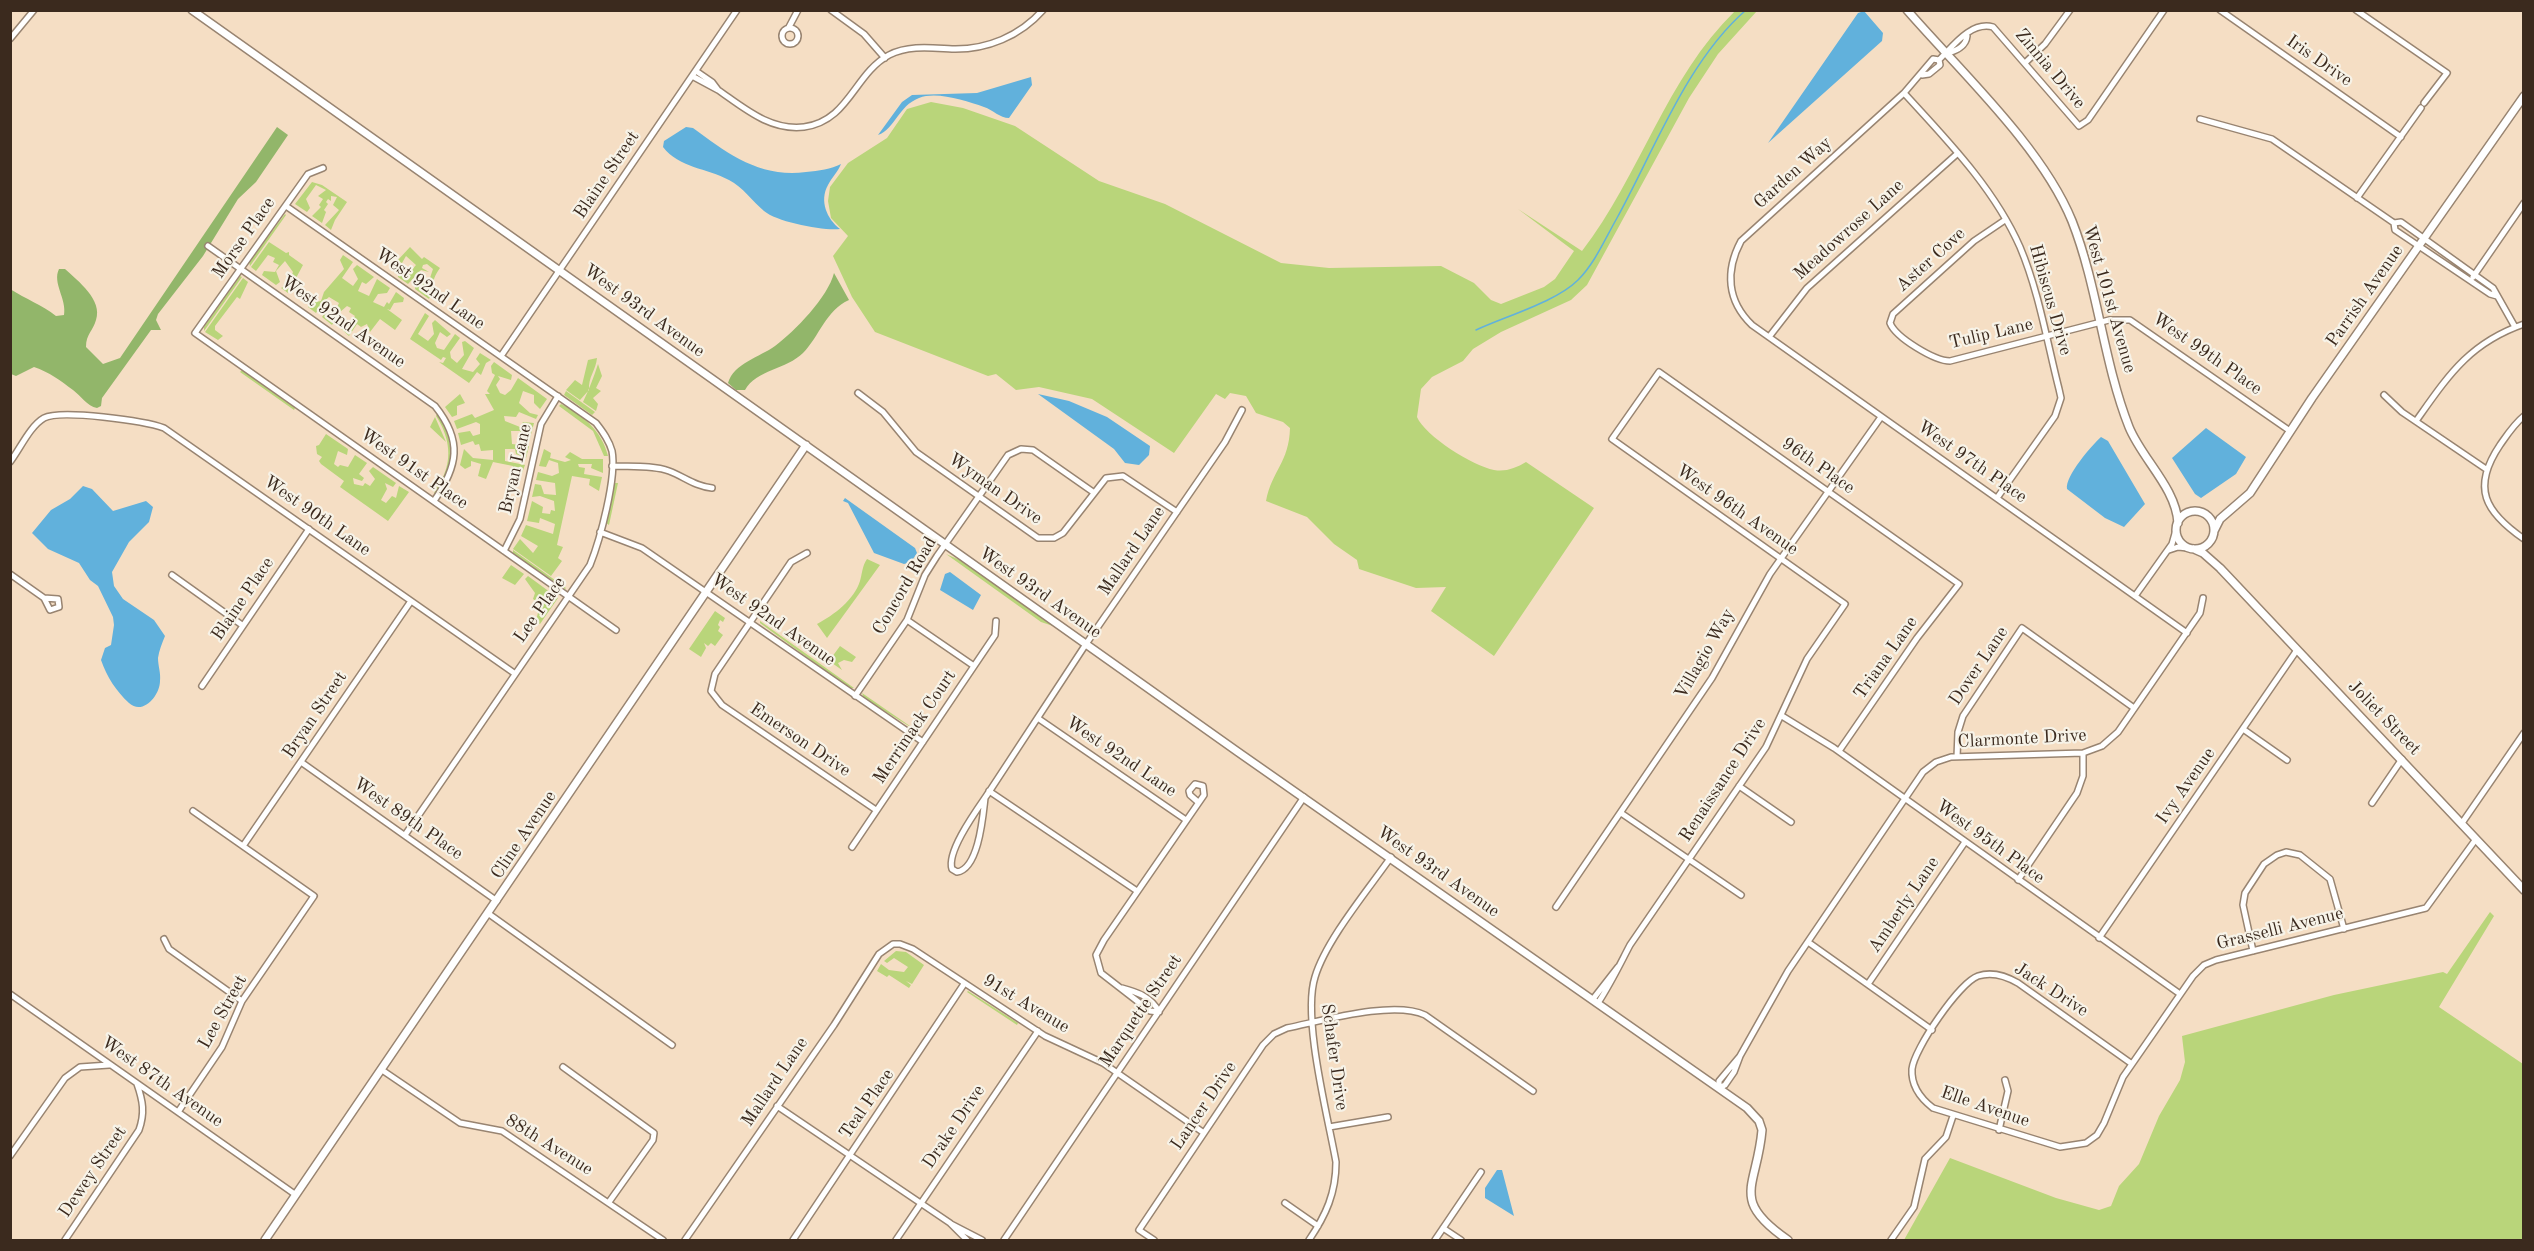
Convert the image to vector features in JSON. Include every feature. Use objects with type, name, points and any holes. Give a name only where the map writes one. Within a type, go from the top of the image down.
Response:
[{"type":"street","points":[[10,39],[34,10]]},
{"type":"street","name":"West 93rd Avenue","points":[[192,10],[1086,644],[1747,1108],[1759,1121],[1762,1130],[1751,1194],[1754,1210],[1764,1223],[1788,1240]]},
{"type":"street","name":"Blaine Street","points":[[501,356],[737,10]]},
{"type":"street","points":[[789,27],[798,10]]},
{"type":"street","points":[[831,10],[864,34],[885,58]]},
{"type":"street","points":[[694,74],[712,82],[718,90],[766,122],[779,126],[805,127],[820,123],[836,113],[845,105],[873,67],[885,58],[908,49],[972,48],[996,42],[1014,34],[1042,10]]},
{"type":"street","name":"West 101st Avenue","points":[[1907,10],[2023,143],[2061,199],[2080,242],[2129,427],[2170,496],[2181,508],[2194,512]]},
{"type":"street","points":[[2026,62],[2045,44],[2070,10]]},
{"type":"street","name":"Zinnia Drive","points":[[1946,54],[1956,51],[1966,41],[1967,36],[1982,26],[1993,27],[2026,62],[2079,126],[2088,120],[2164,10]]},
{"type":"street","name":"Iris Drive","points":[[2220,10],[2401,136]]},
{"type":"street","points":[[2356,10],[2447,73],[2357,198]]},
{"type":"street","name":"Garden Way","points":[[1741,314],[1731,290],[1730,279],[1732,262],[1741,241],[1904,93],[1922,75],[1924,68],[1933,59],[1939,60],[1946,54]]},
{"type":"street","name":"Hibiscus Drive","points":[[1904,93],[1958,153],[2005,220],[2027,265],[2060,389],[2059,407],[1997,498]]},
{"type":"street","name":"Parrish Avenue","points":[[2212,540],[2218,522],[2250,493],[2290,431],[2523,96]]},
{"type":"street","points":[[2200,119],[2272,139],[2394,223],[2401,222],[2421,242]]},
{"type":"street","name":"Meadowrose Lane","points":[[1768,337],[1807,288],[1958,153]]},
{"type":"street","name":"Morse Place","points":[[195,333],[308,174],[323,168]]},
{"type":"street","points":[[2473,278],[2523,203]]},
{"type":"street","name":"West 92nd Lane","points":[[286,206],[558,396]]},
{"type":"street","name":"Aster Cove","points":[[1895,331],[1890,323],[1893,314],[1974,241],[2005,220]]},
{"type":"street","points":[[2394,223],[2395,230],[2421,242],[2497,296],[2506,306],[2515,327]]},
{"type":"street","name":"West 92nd Avenue","points":[[208,246],[435,406],[451,431],[454,448],[452,472],[434,501]]},
{"type":"street","name":"West 97th Place","points":[[1741,314],[1768,337],[2187,633]]},
{"type":"street","name":"West 99th Place","points":[[2101,322],[2121,318],[2137,323],[2290,431]]},
{"type":"street","name":"Tulip Lane","points":[[1895,331],[1933,358],[1946,361],[2101,322]]},
{"type":"street","points":[[2416,422],[2462,360],[2486,341],[2523,324]]},
{"type":"street","name":"West 91st Place","points":[[195,333],[616,630]]},
{"type":"street","name":"West 96th Avenue","points":[[1659,372],[1612,439],[1845,604]]},
{"type":"street","name":"96th Place","points":[[1659,372],[1959,584]]},
{"type":"street","name":"Wyman Drive","points":[[858,393],[883,412],[916,452],[1038,538],[1054,538],[1063,533],[1106,478],[1123,476],[1177,512]]},
{"type":"street","points":[[2384,394],[2416,422],[2486,469]]},
{"type":"street","name":"Lee Place","points":[[405,835],[590,565],[600,532],[612,466],[611,449],[601,430],[558,396]]},
{"type":"street","name":"Bryan Lane","points":[[504,551],[520,519],[541,424],[558,396]]},
{"type":"street","name":"Mallard Lane","points":[[985,798],[977,845],[966,867],[957,872],[952,868],[951,860],[970,821],[985,798],[1039,719],[1086,644],[1225,442],[1242,410]]},
{"type":"street","name":"West 90th Lane","points":[[10,462],[32,430],[44,418],[59,415],[89,417],[151,423],[164,428],[514,673]]},
{"type":"street","points":[[2523,416],[2511,429],[2486,469],[2485,494],[2493,512],[2523,539]]},
{"type":"street","name":"Villagio Way","points":[[1556,907],[1712,678],[1748,610],[1780,559],[1881,417]]},
{"type":"street","name":"Cline Avenue","points":[[266,1240],[806,445]]},
{"type":"street","name":"Concord Road","points":[[855,696],[907,620],[926,575],[1008,455],[1021,449],[1034,450],[1093,492]]},
{"type":"street","points":[[612,466],[659,468],[696,486],[712,488]]},
{"type":"street","name":"West 101st Avenue","points":[[2170,496],[2177,527]]},
{"type":"street","points":[[2135,596],[2166,553],[2183,516],[2194,512],[2215,515],[2230,511]]},
{"type":"street","points":[[2203,513],[2210,519],[2214,531]]},
{"type":"street","points":[[2177,527],[2179,539],[2191,548]]},
{"type":"street","name":"Blaine Place","points":[[202,686],[309,529]]},
{"type":"street","name":"West 92nd Avenue","points":[[600,532],[636,544],[922,742]]},
{"type":"street","points":[[2166,553],[2176,547],[2206,546],[2212,540]]},
{"type":"street","name":"Joliet Street","points":[[2212,540],[2211,552],[2220,568]]},
{"type":"street","name":"Joliet Street","points":[[2191,548],[2204,553],[2220,568],[2523,890]]},
{"type":"street","points":[[751,622],[794,558],[807,553]]},
{"type":"street","points":[[10,574],[44,598]]},
{"type":"street","points":[[172,575],[242,625]]},
{"type":"street","name":"Triana Lane","points":[[1839,751],[1917,638],[1959,584]]},
{"type":"street","name":"Clarmonte Drive","points":[[1719,1088],[1719,1080],[1740,1056],[1788,971],[1927,769],[1941,760],[1957,757],[2083,753],[2096,749],[2111,740],[2200,613],[2203,598]]},
{"type":"street","name":"Bryan Street","points":[[243,846],[411,600]]},
{"type":"street","name":"Renaissance Drive","points":[[1595,1001],[1618,968],[1630,945],[1766,747],[1807,658],[1845,604]]},
{"type":"street","points":[[907,620],[974,666]]},
{"type":"street","name":"Merrimack Court","points":[[852,847],[995,636],[996,621]]},
{"type":"street","name":"Emerson Drive","points":[[751,622],[715,674],[711,691],[722,705],[876,810]]},
{"type":"street","name":"Dover Lane","points":[[1957,757],[1958,732],[1963,716],[2022,628],[2134,708]]},
{"type":"street","name":"Ivy Avenue","points":[[2099,938],[2297,650]]},
{"type":"street","name":"West 95th Place","points":[[1782,716],[1803,726],[1839,751],[2180,994]]},
{"type":"street","name":"West 92nd Lane","points":[[1039,719],[1186,820]]},
{"type":"street","points":[[2243,729],[2287,760]]},
{"type":"street","points":[[2462,823],[2523,733]]},
{"type":"street","points":[[2018,880],[2077,793],[2083,776],[2083,753]]},
{"type":"street","points":[[2372,803],[2402,759]]},
{"type":"street","name":"West 89th Place","points":[[301,762],[497,901]]},
{"type":"street","points":[[1739,786],[1791,822]]},
{"type":"street","points":[[990,791],[1137,891]]},
{"type":"street","name":"Marquette Street","points":[[1004,1240],[1304,797]]},
{"type":"street","points":[[1159,1012],[1150,1011],[1101,973],[1098,967],[1099,948],[1198,802]]},
{"type":"street","points":[[193,811],[243,846]]},
{"type":"street","points":[[1621,813],[1741,895]]},
{"type":"street","name":"Grasselli Avenue","points":[[2079,1145],[2097,1135],[2104,1124],[2116,1090],[2132,1064],[2180,994],[2204,965],[2426,908],[2476,839]]},
{"type":"street","name":"Amberly Lane","points":[[1868,984],[1965,842]]},
{"type":"street","name":"Lee Street","points":[[178,1112],[222,1047],[242,1001],[314,896],[243,846]]},
{"type":"street","points":[[2253,951],[2243,905],[2245,892],[2264,864],[2286,852],[2300,855],[2326,873],[2344,929]]},
{"type":"street","name":"Schafer Drive","points":[[1309,1240],[1330,1204],[1336,1182],[1336,1162],[1312,1023],[1312,988],[1324,956],[1391,857]]},
{"type":"street","points":[[489,914],[672,1045]]},
{"type":"street","points":[[164,939],[169,949],[242,1001]]},
{"type":"street","points":[[1808,942],[1932,1030]]},
{"type":"street","name":"Mallard Lane","points":[[685,1240],[834,1025],[879,954],[893,944]]},
{"type":"street","name":"91st Avenue","points":[[893,944],[913,949],[1038,1031],[1087,1054],[1118,1072],[1204,1133]]},
{"type":"street","name":"Jack Drive","points":[[1932,1030],[1965,984],[1978,976],[1999,974],[2018,983],[2132,1064]]},
{"type":"street","name":"Teal Place","points":[[793,1240],[907,1073],[964,984]]},
{"type":"street","name":"West 87th Avenue","points":[[10,994],[296,1195]]},
{"type":"street","name":"Lancer Drive","points":[[1154,1240],[1139,1230],[1263,1045],[1274,1034],[1287,1028],[1389,1009],[1412,1009],[1434,1021],[1533,1091]]},
{"type":"street","name":"Elle Avenue","points":[[1932,1030],[1914,1062],[1915,1086],[1927,1103],[1953,1116],[2060,1147],[2079,1145]]},
{"type":"street","name":"Drake Drive","points":[[896,1240],[975,1127],[1038,1031]]},
{"type":"street","points":[[10,1156],[59,1085],[72,1072],[80,1067],[111,1065]]},
{"type":"street","points":[[563,1067],[654,1133],[653,1140],[609,1202]]},
{"type":"street","name":"88th Avenue","points":[[382,1070],[460,1123],[486,1126],[502,1131],[663,1240]]},
{"type":"street","points":[[1999,1130],[2008,1091],[2005,1080]]},
{"type":"street","name":"Dewey Street","points":[[65,1240],[139,1130],[143,1117],[142,1098],[137,1083]]},
{"type":"street","points":[[777,1106],[950,1224],[968,1240]]},
{"type":"street","points":[[1891,1240],[1903,1227],[1918,1196],[1925,1159],[1946,1137],[1953,1116]]},
{"type":"street","points":[[1329,1127],[1388,1117]]},
{"type":"street","points":[[1435,1240],[1481,1172]]},
{"type":"street","points":[[1285,1203],[1318,1226]]},
{"type":"street","points":[[950,1224],[982,1240]]},
{"type":"street","points":[[1443,1228],[1461,1240]]},
{"type":"green space","points":[[1735,11],[1757,11],[1718,54],[1689,98],[1587,285],[1571,300],[1501,332],[1473,349],[1463,361],[1432,377],[1421,389],[1417,417],[1429,433],[1439,441],[1474,463],[1494,470],[1511,469],[1526,462],[1594,508],[1494,656],[1431,611],[1446,587],[1416,588],[1359,569],[1357,560],[1334,544],[1307,517],[1266,501],[1272,481],[1287,450],[1290,428],[1283,422],[1256,413],[1246,396],[1230,393],[1225,399],[1216,394],[1174,453],[1092,399],[1039,387],[1016,390],[996,374],[988,376],[875,332],[852,297],[833,256],[848,236],[831,218],[828,201],[830,187],[848,163],[887,138],[907,109],[931,102],[963,108],[1015,126],[1099,181],[1165,204],[1281,263],[1329,268],[1441,266],[1474,283],[1491,300],[1501,304],[1544,287],[1555,279],[1574,251],[1518,209],[1582,251],[1621,191],[1690,66],[1711,37]]},
{"type":"green space","points":[[277,127],[288,135],[256,182],[238,199],[203,256],[158,314],[156,320],[161,330],[151,330],[102,398],[101,406],[97,408],[90,405],[59,380],[34,367],[16,376],[11,374],[10,289],[56,316],[64,315],[64,303],[57,274],[59,269],[65,269],[82,285],[96,305],[96,320],[87,339],[86,347],[103,364],[120,358]]},
{"type":"green space","points":[[312,182],[322,185],[347,202],[331,230],[325,225],[339,210],[333,205],[337,197],[331,196],[331,201],[328,199],[326,202],[328,204],[324,210],[326,212],[322,223],[312,216],[321,207],[319,205],[323,199],[318,196],[326,190],[316,185],[306,199],[310,208],[307,212],[295,204]]},
{"type":"green space","points":[[286,215],[250,266],[249,262]]},
{"type":"green space","points":[[269,242],[286,253],[289,252],[289,255],[303,265],[288,293],[281,288],[288,284],[293,272],[285,261],[276,271],[280,282],[276,285],[262,275],[264,271],[275,272],[279,265],[273,262],[275,258],[268,255],[256,271],[251,267]]},
{"type":"green space","points":[[410,247],[422,259],[424,257],[440,268],[434,278],[429,299],[415,289],[416,283],[419,286],[423,283],[428,284],[433,269],[427,264],[422,268],[429,272],[421,270],[408,284],[398,277],[399,271],[410,272],[416,265],[406,256],[402,263],[397,261]]},
{"type":"green space","points":[[343,255],[353,262],[342,278],[353,286],[358,279],[353,269],[357,265],[374,277],[366,284],[362,282],[358,291],[369,296],[377,279],[390,288],[387,293],[378,294],[373,302],[384,307],[387,302],[389,304],[396,292],[404,298],[403,302],[394,303],[390,310],[387,309],[402,320],[395,330],[380,319],[370,332],[367,324],[361,327],[357,324],[349,336],[337,325],[351,322],[355,316],[349,312],[351,308],[347,306],[340,312],[332,325],[322,317],[325,313],[334,314],[339,303],[329,297],[316,313],[308,307],[310,303],[321,301],[324,292],[344,269],[340,260]]},
{"type":"green space","points":[[834,273],[849,300],[834,310],[809,347],[789,363],[756,378],[745,390],[736,390],[728,383],[731,376],[742,365],[775,346],[801,323],[818,303]]},
{"type":"green space","points":[[240,276],[242,277],[204,331],[204,327]]},
{"type":"green space","points":[[243,278],[248,282],[240,299],[237,297],[215,326],[215,330],[223,336],[218,340],[205,332]]},
{"type":"green space","points":[[425,313],[429,316],[418,334],[428,341],[434,334],[432,323],[435,320],[451,334],[447,337],[440,332],[435,343],[437,348],[444,350],[455,334],[460,338],[450,352],[451,358],[457,363],[464,355],[462,342],[465,341],[474,348],[462,369],[473,372],[480,364],[476,359],[480,353],[491,360],[486,363],[481,375],[477,372],[469,383],[439,362],[443,363],[446,358],[443,357],[441,360],[410,339]]},
{"type":"green space","points":[[597,358],[589,390],[580,400],[566,390],[575,380],[582,385],[588,360]]},
{"type":"green space","points":[[494,362],[512,375],[511,380],[498,376],[500,379],[496,385],[500,393],[505,395],[511,390],[518,378],[547,399],[540,409],[534,403],[534,395],[523,391],[519,403],[530,413],[538,415],[536,419],[519,412],[516,417],[504,416],[505,421],[520,427],[523,422],[534,423],[529,442],[521,438],[520,431],[511,431],[512,444],[529,446],[526,458],[516,454],[515,449],[505,449],[505,461],[525,465],[520,478],[513,474],[513,466],[493,462],[486,479],[478,476],[481,464],[471,461],[471,466],[465,469],[460,465],[464,449],[473,458],[493,460],[493,450],[481,451],[479,444],[475,445],[473,441],[461,445],[458,433],[470,431],[473,436],[480,434],[480,424],[476,422],[457,429],[454,421],[472,414],[475,418],[494,410],[485,394],[490,394],[487,391],[495,375],[492,373],[491,366]]},
{"type":"green space","points":[[598,364],[602,376],[596,388],[601,391],[593,398],[598,404],[596,411],[583,402]]},
{"type":"green space","points":[[242,370],[295,408],[294,410],[240,372]]},
{"type":"green space","points":[[566,391],[595,412],[592,415],[564,395]]},
{"type":"green space","points":[[460,394],[465,403],[457,406],[457,415],[452,417],[445,407]]},
{"type":"green space","points":[[561,404],[577,413],[596,431],[608,456],[604,456],[593,431],[559,406]]},
{"type":"green space","points":[[437,414],[447,434],[450,455],[446,475],[434,494],[448,461],[448,445]]},
{"type":"green space","points":[[435,417],[446,442],[430,427]]},
{"type":"green space","points":[[326,434],[348,449],[347,455],[338,451],[334,464],[338,467],[340,465],[348,467],[355,455],[367,463],[359,474],[364,478],[362,481],[353,478],[354,484],[363,486],[365,483],[370,486],[375,479],[369,471],[373,467],[396,483],[393,487],[385,483],[387,489],[381,500],[386,503],[392,496],[396,498],[399,486],[409,492],[388,521],[340,487],[344,481],[321,464],[319,461],[322,457],[317,454],[316,446]]},
{"type":"green space","points":[[544,449],[551,453],[550,458],[565,462],[571,460],[565,457],[570,452],[582,459],[603,459],[603,473],[591,468],[592,464],[578,464],[579,467],[585,468],[584,474],[602,477],[599,491],[589,485],[590,479],[572,476],[557,545],[563,547],[558,558],[562,561],[551,576],[513,549],[520,539],[533,553],[538,546],[521,536],[526,525],[553,534],[555,524],[540,518],[539,523],[527,521],[532,501],[543,507],[542,513],[550,514],[551,510],[555,511],[554,501],[540,496],[532,497],[535,484],[541,485],[544,494],[556,495],[555,483],[536,480],[538,472],[552,476],[559,473],[558,463],[549,460],[546,467],[539,466]]},
{"type":"green space","points":[[614,483],[618,483],[609,525],[606,523]]},
{"type":"green space","points":[[513,550],[566,588],[513,554]]},
{"type":"green space","points":[[946,554],[969,564],[1054,624],[1053,626],[1041,622]]},
{"type":"green space","points":[[867,559],[880,565],[827,638],[817,624],[848,601],[857,588]]},
{"type":"green space","points":[[511,565],[524,574],[515,585],[502,578]]},
{"type":"green space","points":[[528,576],[558,598],[540,624],[536,621],[540,604],[533,599],[535,593],[525,579]]},
{"type":"green space","points":[[715,611],[725,618],[723,622],[720,620],[718,625],[720,627],[718,631],[723,635],[715,646],[711,643],[708,646],[704,643],[706,648],[701,657],[689,649]]},
{"type":"green space","points":[[760,621],[854,688],[849,688]]},
{"type":"green space","points":[[840,646],[856,657],[852,662],[844,660],[838,663],[842,670],[829,661]]},
{"type":"green space","points":[[862,693],[920,733],[864,698]]},
{"type":"green space","points":[[2490,912],[2494,916],[2439,1007],[2523,1064],[2523,1240],[1904,1240],[1950,1158],[2056,1198],[2099,1210],[2111,1206],[2119,1186],[2139,1164],[2159,1116],[2180,1080],[2185,1062],[2182,1036],[2334,995],[2443,972],[2447,974]]},
{"type":"green space","points":[[896,951],[906,952],[924,965],[912,984],[906,981],[911,985],[909,988],[889,975],[887,977],[877,971],[881,964],[889,970],[904,972],[908,967],[894,958],[887,963],[884,961]]},
{"type":"green space","points":[[967,992],[1018,1023],[1017,1025]]},
{"type":"water","points":[[1864,11],[1883,33],[1882,41],[1768,143],[1858,13]]},
{"type":"water","points":[[1031,77],[1032,85],[1009,118],[960,100],[943,96],[926,96],[906,106],[889,128],[878,135],[902,102],[912,95],[977,93]]},
{"type":"water","points":[[686,127],[693,128],[732,155],[759,168],[789,173],[811,172],[841,164],[828,185],[824,197],[828,215],[840,229],[812,227],[779,219],[764,211],[729,180],[677,159],[663,147],[664,141]]},
{"type":"water","points":[[1038,394],[1069,401],[1107,417],[1150,446],[1149,455],[1139,465],[1125,463],[1114,449]]},
{"type":"water","points":[[2206,428],[2246,457],[2236,474],[2201,498],[2195,494],[2172,458]]},
{"type":"water","points":[[2101,437],[2108,441],[2145,504],[2124,527],[2105,518],[2067,489],[2075,469]]},
{"type":"water","points":[[83,486],[92,489],[113,511],[146,501],[153,507],[149,522],[129,542],[112,572],[114,586],[123,599],[154,620],[165,636],[158,658],[160,675],[157,692],[150,702],[140,707],[129,703],[120,694],[101,660],[105,648],[111,645],[114,625],[113,617],[98,586],[90,580],[79,563],[48,549],[32,533],[51,510],[70,499]]},
{"type":"water","points":[[845,498],[915,548],[917,553],[911,562],[904,564],[874,553],[848,503],[843,501]]},
{"type":"water","points":[[950,572],[981,595],[973,610],[940,590],[945,574]]},
{"type":"water","points":[[1497,1170],[1502,1170],[1514,1216],[1485,1198],[1485,1188]]},
{"type":"waterway","points":[[1476,330],[1557,295],[1569,288],[1584,273],[1604,242],[1689,81],[1725,31],[1746,10]]}]
